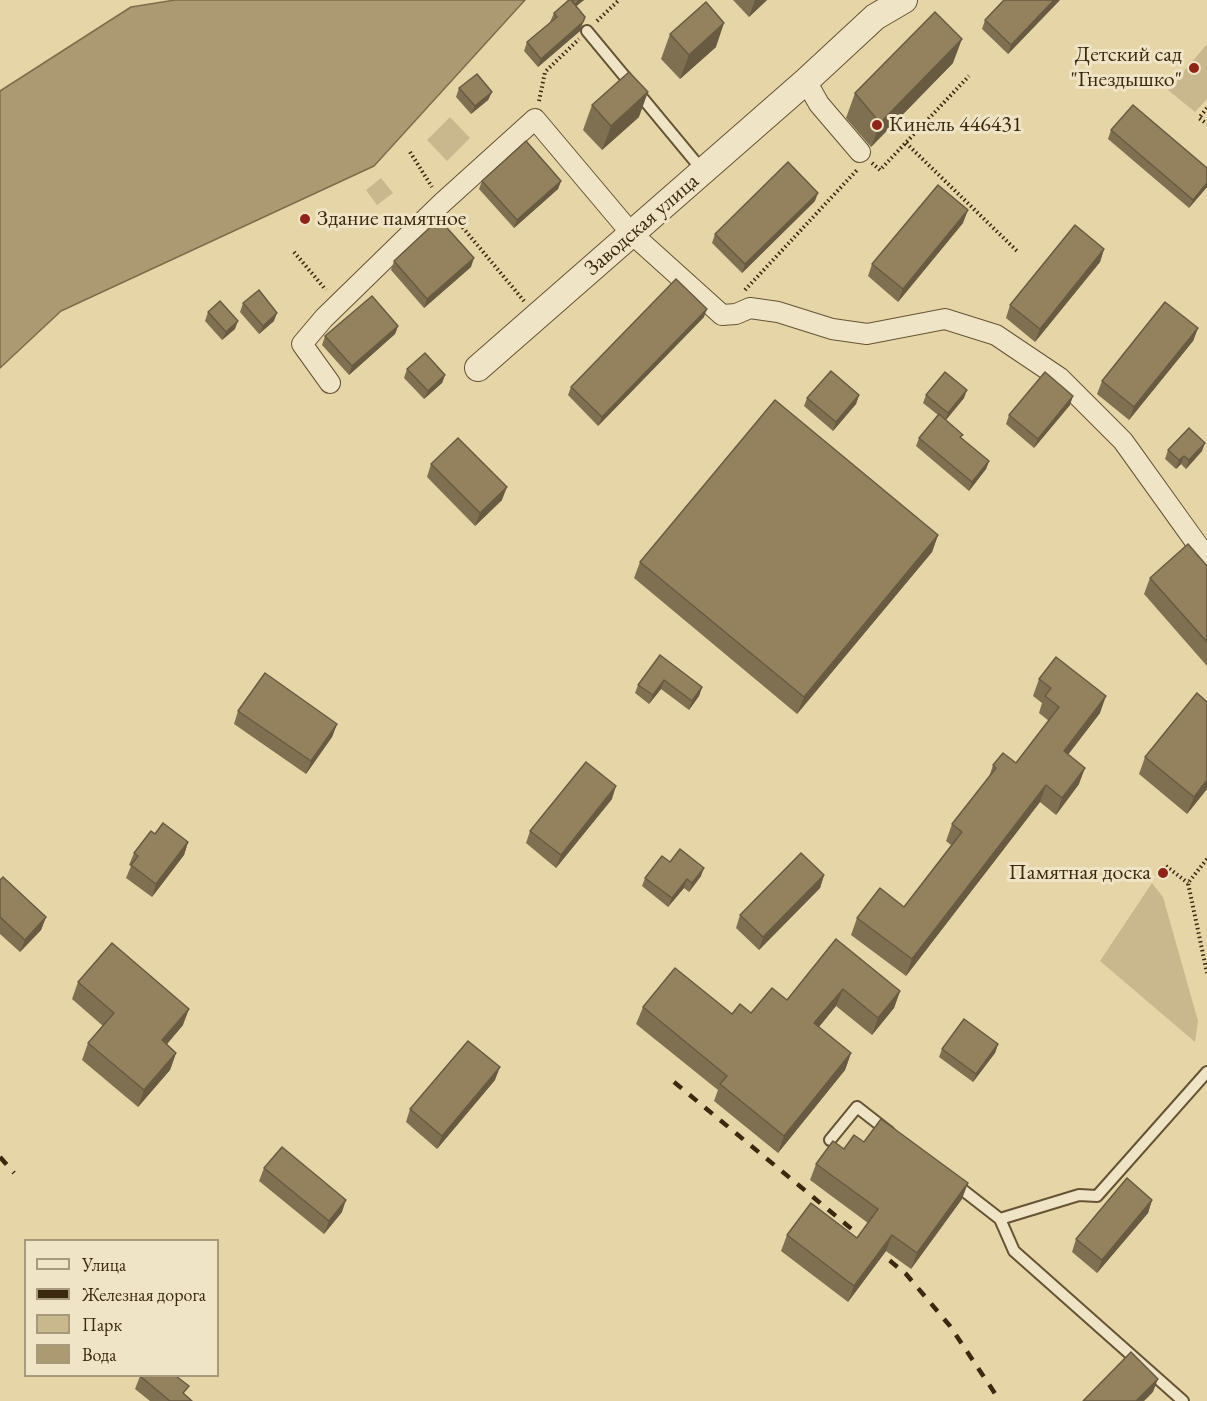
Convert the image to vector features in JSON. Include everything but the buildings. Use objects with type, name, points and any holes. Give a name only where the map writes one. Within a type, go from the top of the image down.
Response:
[{"type":"street","name":"Заводская улица","points":[[478,368],[704,172],[875,17],[904,0]]},
{"type":"street","points":[[806,81],[819,104],[860,159]]},
{"type":"street","points":[[330,383],[302,344],[338,304],[442,203],[535,119],[631,233],[722,315],[736,314],[750,308],[778,312],[832,329],[867,334],[945,319],[996,336],[1060,378],[1123,441],[1207,558]]},
{"type":"lane","points":[[587,31],[704,172]]},
{"type":"lane","points":[[1000,1219],[1079,1195],[1097,1196],[1207,1071]]},
{"type":"lane","points":[[830,1140],[857,1107],[902,1142]]},
{"type":"lane","points":[[946,1177],[1000,1219],[1014,1251],[1183,1401]]},
{"type":"path","points":[[535,119],[545,72],[619,0]]},
{"type":"path","points":[[722,315],[860,159],[880,170],[969,76]]},
{"type":"path","points":[[1207,108],[1199,118],[1207,124]]},
{"type":"path","points":[[906,143],[1017,251]]},
{"type":"path","points":[[410,152],[442,203],[537,317]]},
{"type":"path","points":[[294,252],[338,304]]},
{"type":"path","points":[[1188,884],[1207,859]]},
{"type":"path","points":[[1166,866],[1188,884],[1207,973]]},
{"type":"green space","points":[[1207,44],[1207,99],[1195,112],[1168,90]]},
{"type":"green space","points":[[450,117],[470,138],[447,161],[427,140]]},
{"type":"green space","points":[[381,178],[393,193],[377,205],[366,190]]},
{"type":"green space","points":[[1152,883],[1163,897],[1198,1021],[1195,1042],[1100,961]]},
{"type":"water","points":[[175,0],[525,0],[374,166],[61,311],[0,368],[0,91],[131,7]]},
{"type":"railway","points":[[674,1082],[906,1274],[950,1326],[1000,1401]]},
{"type":"railway","points":[[0,1157],[14,1173]]},
{"type":"place","name":"Детский сад \"Гнездышко\"","points":[[1194,68]]},
{"type":"place","name":"Кинель 446431","points":[[877,125]]},
{"type":"place","name":"Здание памятное","points":[[305,219]]},
{"type":"place","name":"Памятная доска","points":[[1163,873]]}]
